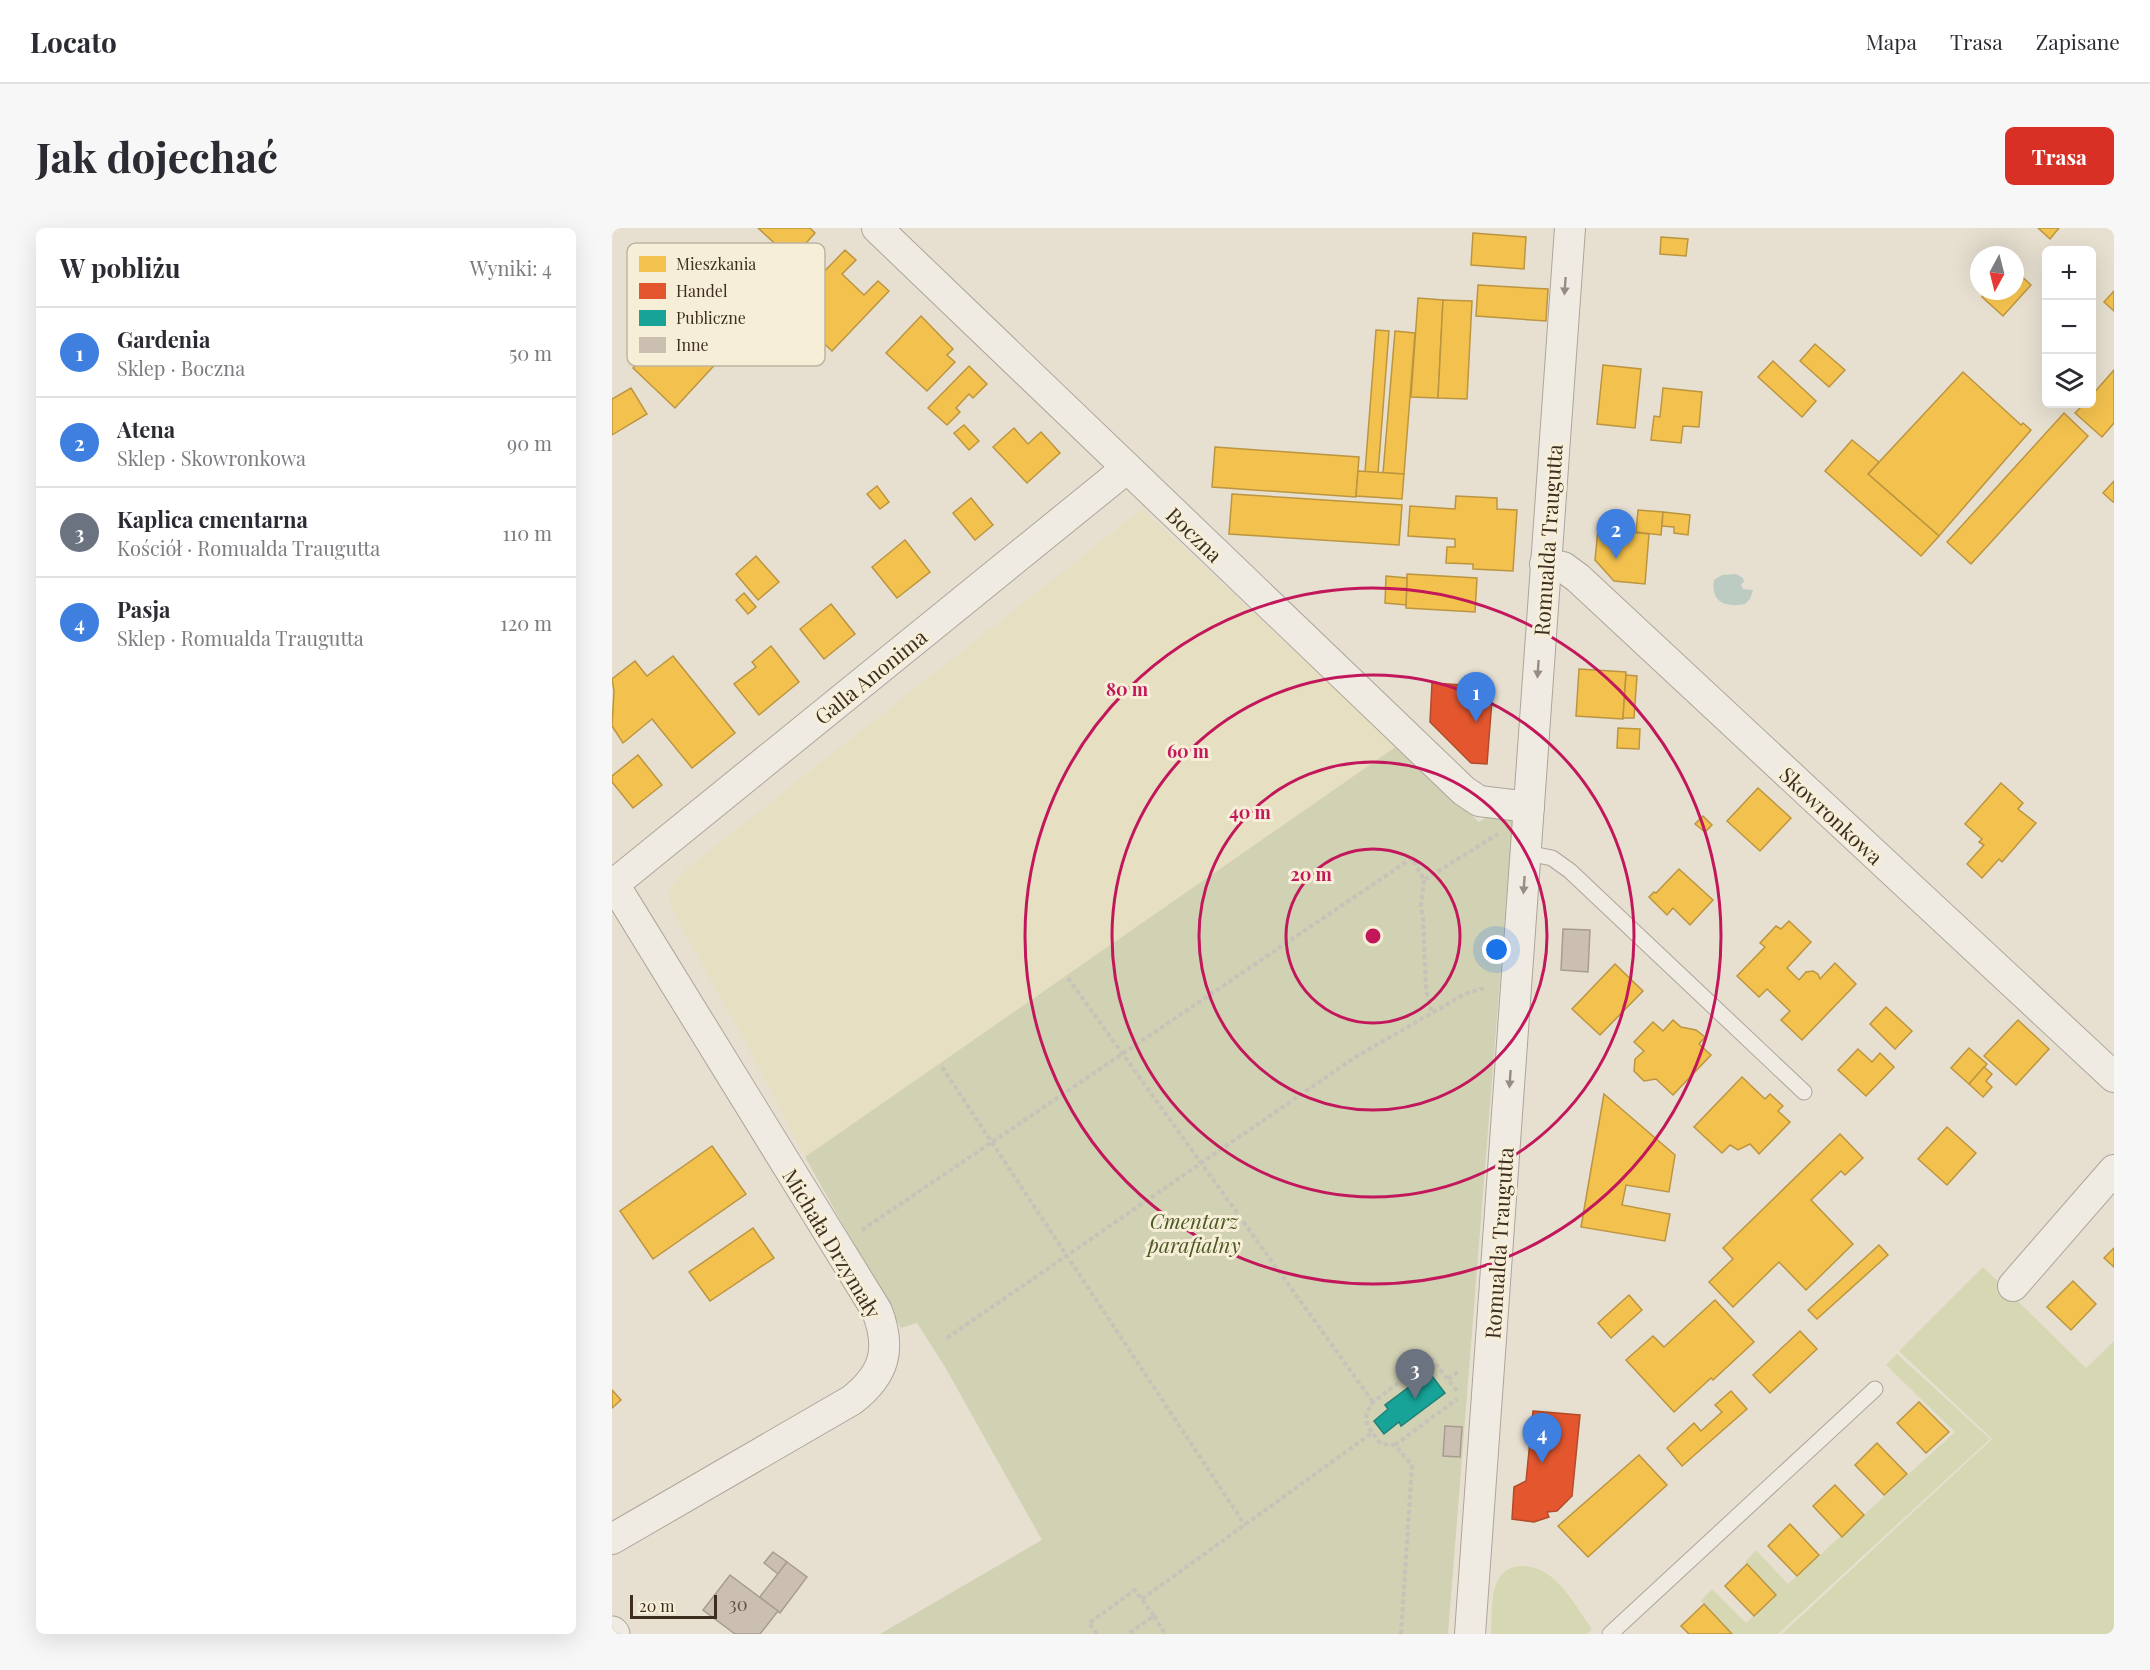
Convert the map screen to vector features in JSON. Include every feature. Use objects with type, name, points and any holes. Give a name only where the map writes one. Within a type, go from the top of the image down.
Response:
[{"type":"street","name":"Boczna","points":[[877,228],[1464,791],[1479,801],[1517,806]]},
{"type":"street","name":"Romualda Traugutta","points":[[1470,1634],[1527,853],[1517,806],[1545,564],[1570,228]]},
{"type":"street","name":"Galla Anonima","points":[[613,882],[1127,468]]},
{"type":"street","name":"Skowronkowa","points":[[1545,564],[1563,567],[1578,578],[2114,1077]]},
{"type":"street","name":"Michała Drzymały","points":[[612,1539],[852,1400],[877,1376],[884,1341],[883,1326],[877,1311],[613,882]]},
{"type":"street","points":[[2013,1286],[2114,1170]]},
{"type":"lane","points":[[1527,853],[1551,858],[1570,871],[1804,1092]]},
{"type":"lane","points":[[1610,1634],[1875,1389]]},
{"type":"path","points":[[1424,880],[1502,831],[1517,806]]},
{"type":"path","points":[[861,1230],[1412,858],[1424,880],[1421,905],[1426,990],[1432,1013]]},
{"type":"path","points":[[1068,978],[1373,1402]]},
{"type":"path","points":[[947,1338],[1354,1058],[1465,994],[1480,989],[1516,991]]},
{"type":"path","points":[[942,1067],[1245,1525]]},
{"type":"path","points":[[1431,1358],[1461,1396],[1395,1445],[1380,1444],[1366,1425],[1367,1410],[1373,1402],[1431,1358]]},
{"type":"path","points":[[1142,1599],[1372,1433]]},
{"type":"path","points":[[1395,1445],[1412,1465],[1401,1634]]},
{"type":"path","points":[[1097,1634],[1089,1623],[1135,1590],[1165,1634]]},
{"type":"path","points":[[1128,1634],[1154,1616]]},
{"type":"shaded area","points":[[1142,509],[1397,746],[805,1157],[749,1049],[673,912],[668,890],[686,869]]},
{"type":"shaded area","points":[[1736,574],[1743,578],[1744,582],[1741,584],[1743,589],[1753,590],[1750,599],[1745,604],[1738,605],[1721,602],[1714,594],[1714,580],[1722,575]]},
{"type":"green space","name":"Cmentarz parafialny","points":[[1397,746],[1479,822],[1492,814],[1513,816],[1448,1634],[880,1634],[1042,1540],[945,1367],[917,1323],[901,1328],[805,1157]]},
{"type":"green space","points":[[1983,1267],[2086,1368],[2114,1341],[2114,1634],[1782,1634],[1992,1439],[1899,1351]]},
{"type":"green space","points":[[1897,1354],[1990,1439],[1778,1634],[1732,1634],[1701,1601],[1712,1589],[1746,1623],[1776,1595],[1745,1562],[1756,1550],[1788,1584],[1955,1432],[1886,1365]]},
{"type":"green space","points":[[1519,1566],[1532,1567],[1553,1578],[1570,1597],[1592,1629],[1586,1634],[1491,1634],[1492,1603],[1497,1583],[1501,1575]]},
{"type":"building: Mieszkania","points":[[758,228],[810,228],[815,233],[806,243],[774,243]]},
{"type":"building: Mieszkania","points":[[2038,228],[2059,228],[2050,239]]},
{"type":"building: Mieszkania","points":[[1473,233],[1526,237],[1524,269],[1471,265]]},
{"type":"building: Mieszkania","points":[[1661,237],[1688,239],[1686,256],[1660,254]]},
{"type":"building: Mieszkania","points":[[845,250],[856,260],[842,274],[864,295],[878,281],[889,291],[832,351],[825,344],[825,271]]},
{"type":"building: Mieszkania","points":[[2024,278],[2031,285],[2024,293]]},
{"type":"building: Mieszkania","points":[[1478,285],[1548,289],[1546,321],[1476,316]]},
{"type":"building: Mieszkania","points":[[2114,291],[2114,311],[2104,302]]},
{"type":"building: Mieszkania","points":[[1418,298],[1443,300],[1438,398],[1411,397]]},
{"type":"building: Mieszkania","points":[[1443,300],[1472,301],[1467,399],[1438,398]]},
{"type":"building: Mieszkania","points":[[1985,300],[2017,300],[2003,316]]},
{"type":"building: Mieszkania","points":[[921,316],[953,349],[947,355],[955,362],[927,391],[886,353]]},
{"type":"building: Mieszkania","points":[[1376,330],[1389,331],[1378,473],[1365,472]]},
{"type":"building: Mieszkania","points":[[1395,331],[1415,333],[1404,474],[1383,473]]},
{"type":"building: Mieszkania","points":[[1815,344],[1845,370],[1829,387],[1800,361]]},
{"type":"building: Mieszkania","points":[[1773,361],[1816,401],[1802,417],[1758,377]]},
{"type":"building: Mieszkania","points":[[1603,365],[1641,369],[1635,428],[1597,424]]},
{"type":"building: Mieszkania","points":[[635,366],[714,366],[675,408],[633,368]]},
{"type":"building: Mieszkania","points":[[969,366],[987,384],[973,398],[969,394],[956,408],[960,412],[947,425],[928,408]]},
{"type":"building: Mieszkania","points":[[2114,370],[2114,423],[2102,437],[2075,413],[2080,408],[2096,408],[2096,390]]},
{"type":"building: Mieszkania","points":[[1963,372],[2021,425],[2023,423],[2031,430],[1939,536],[1868,474]]},
{"type":"building: Mieszkania","points":[[631,388],[647,414],[612,435],[612,399]]},
{"type":"building: Mieszkania","points":[[1663,388],[1702,392],[1699,427],[1683,426],[1681,443],[1651,440],[1654,416],[1660,417]]},
{"type":"building: Mieszkania","points":[[2064,413],[2088,436],[1971,564],[1947,542]]},
{"type":"building: Mieszkania","points":[[964,425],[979,441],[969,450],[954,433]]},
{"type":"building: Mieszkania","points":[[1014,428],[1028,444],[1041,432],[1060,453],[1027,483],[993,447]]},
{"type":"building: Mieszkania","points":[[1852,440],[1879,462],[1868,474],[1939,536],[1921,556],[1825,471]]},
{"type":"building: Mieszkania","points":[[1215,447],[1359,457],[1356,497],[1212,487]]},
{"type":"building: Mieszkania","points":[[1358,471],[1404,474],[1402,499],[1356,496]]},
{"type":"building: Mieszkania","points":[[2114,481],[2114,502],[2113,502],[2103,493]]},
{"type":"building: Mieszkania","points":[[877,486],[889,502],[880,509],[867,494]]},
{"type":"building: Mieszkania","points":[[1232,494],[1402,505],[1399,545],[1229,534]]},
{"type":"building: Mieszkania","points":[[1456,496],[1497,498],[1497,509],[1517,510],[1513,571],[1473,569],[1473,564],[1446,563],[1447,547],[1455,547],[1455,539],[1408,536],[1410,506],[1455,509]]},
{"type":"building: Mieszkania","points":[[971,498],[993,525],[975,540],[953,513]]},
{"type":"building: Mieszkania","points":[[1638,510],[1663,512],[1661,535],[1636,532]]},
{"type":"building: Mieszkania","points":[[1663,512],[1690,515],[1688,535],[1674,533],[1674,527],[1662,526]]},
{"type":"building: Mieszkania","points":[[1598,529],[1649,534],[1645,584],[1614,581],[1595,560]]},
{"type":"building: Mieszkania","points":[[905,540],[930,572],[897,598],[872,567]]},
{"type":"building: Mieszkania","points":[[756,556],[779,582],[758,600],[736,574]]},
{"type":"building: Mieszkania","points":[[1407,574],[1477,578],[1475,612],[1406,608]]},
{"type":"building: Mieszkania","points":[[1386,576],[1407,578],[1406,605],[1385,603]]},
{"type":"building: Mieszkania","points":[[744,593],[756,607],[748,614],[736,600]]},
{"type":"building: Mieszkania","points":[[831,604],[855,634],[824,659],[800,629]]},
{"type":"building: Mieszkania","points":[[771,646],[799,682],[759,715],[734,684],[756,667],[752,662]]},
{"type":"building: Mieszkania","points":[[673,656],[735,733],[692,768],[652,719],[623,743],[612,726],[614,691],[612,679],[635,661],[647,676]]},
{"type":"building: Mieszkania","points":[[1579,669],[1626,672],[1623,719],[1576,716]]},
{"type":"building: Mieszkania","points":[[1626,675],[1637,676],[1634,718],[1623,718]]},
{"type":"building: Mieszkania","points":[[1618,728],[1640,729],[1639,749],[1617,748]]},
{"type":"building: Mieszkania","points":[[638,755],[662,785],[633,808],[612,782],[612,776]]},
{"type":"building: Mieszkania","points":[[2001,783],[2023,803],[2018,809],[2036,823],[2002,862],[1999,859],[1982,878],[1967,864],[1984,845],[1979,842],[1982,839],[1965,824]]},
{"type":"building: Mieszkania","points":[[1758,788],[1791,818],[1760,851],[1727,821]]},
{"type":"building: Mieszkania","points":[[1703,816],[1712,825],[1705,832],[1695,824]]},
{"type":"building: Mieszkania","points":[[1679,869],[1713,900],[1690,925],[1673,908],[1667,915],[1649,897],[1654,892],[1656,893]]},
{"type":"building: Mieszkania","points":[[1789,921],[1811,942],[1787,968],[1799,980],[1806,972],[1813,971],[1820,979],[1835,963],[1856,984],[1802,1040],[1781,1020],[1790,1011],[1767,989],[1759,997],[1737,976],[1765,947],[1760,943],[1776,926],[1781,929]]},
{"type":"building: Mieszkania","points":[[1615,964],[1643,991],[1600,1035],[1572,1009]]},
{"type":"building: Mieszkania","points":[[1886,1007],[1912,1031],[1895,1049],[1870,1024]]},
{"type":"building: Mieszkania","points":[[1673,1020],[1681,1027],[1696,1030],[1705,1037],[1699,1044],[1711,1055],[1673,1095],[1656,1079],[1644,1081],[1634,1071],[1635,1059],[1644,1051],[1634,1042],[1653,1022],[1663,1031]]},
{"type":"building: Mieszkania","points":[[2018,1020],[2049,1049],[2016,1085],[1984,1056]]},
{"type":"building: Mieszkania","points":[[1969,1048],[1987,1064],[1969,1084],[1951,1068]]},
{"type":"building: Mieszkania","points":[[1858,1049],[1872,1062],[1880,1053],[1894,1067],[1866,1096],[1838,1070]]},
{"type":"building: Mieszkania","points":[[1984,1067],[1992,1074],[1986,1081],[1992,1087],[1983,1097],[1969,1084]]},
{"type":"building: Mieszkania","points":[[1742,1077],[1765,1099],[1770,1094],[1783,1106],[1778,1111],[1790,1122],[1759,1154],[1750,1144],[1738,1150],[1730,1145],[1722,1153],[1694,1127]]},
{"type":"building: Mieszkania","points":[[1604,1094],[1675,1155],[1669,1192],[1626,1185],[1622,1205],[1670,1214],[1665,1241],[1581,1227]]},
{"type":"building: Mieszkania","points":[[1947,1127],[1976,1153],[1947,1185],[1918,1159]]},
{"type":"building: Mieszkania","points":[[1840,1134],[1863,1158],[1845,1175],[1841,1171],[1811,1200],[1853,1244],[1806,1290],[1779,1262],[1733,1307],[1709,1282],[1733,1259],[1723,1248]]},
{"type":"building: Mieszkania","points":[[712,1146],[746,1194],[653,1259],[620,1211]]},
{"type":"building: Mieszkania","points":[[753,1228],[774,1258],[710,1301],[689,1272]]},
{"type":"building: Mieszkania","points":[[1879,1245],[1888,1255],[1817,1319],[1808,1310]]},
{"type":"building: Mieszkania","points":[[2114,1248],[2114,1267],[2104,1258]]},
{"type":"building: Mieszkania","points":[[2073,1281],[2096,1304],[2071,1330],[2047,1307]]},
{"type":"building: Mieszkania","points":[[1629,1295],[1642,1310],[1611,1338],[1598,1323]]},
{"type":"building: Mieszkania","points":[[1715,1300],[1754,1342],[1674,1412],[1626,1360],[1653,1336],[1664,1347]]},
{"type":"building: Mieszkania","points":[[1800,1331],[1817,1349],[1770,1393],[1753,1375]]},
{"type":"building: Mieszkania","points":[[612,1390],[621,1400],[612,1408]]},
{"type":"building: Mieszkania","points":[[1731,1391],[1747,1409],[1682,1466],[1667,1448],[1694,1423],[1701,1431],[1722,1412],[1715,1405]]},
{"type":"building: Mieszkania","points":[[1919,1402],[1949,1432],[1926,1453],[1897,1423]]},
{"type":"building: Mieszkania","points":[[1877,1443],[1907,1474],[1884,1495],[1855,1465]]},
{"type":"building: Mieszkania","points":[[1639,1455],[1667,1485],[1588,1557],[1558,1526]]},
{"type":"building: Mieszkania","points":[[1835,1485],[1864,1515],[1842,1537],[1813,1506]]},
{"type":"building: Mieszkania","points":[[1790,1524],[1819,1555],[1797,1576],[1768,1546]]},
{"type":"building: Mieszkania","points":[[1747,1564],[1776,1595],[1754,1616],[1725,1586]]},
{"type":"building: Mieszkania","points":[[1704,1604],[1732,1634],[1689,1634],[1681,1626]]},
{"type":"building: Handel","points":[[1432,683],[1493,687],[1487,764],[1471,763],[1430,722]]},
{"type":"building: Handel","points":[[1533,1411],[1580,1415],[1572,1496],[1557,1511],[1547,1512],[1549,1517],[1534,1522],[1512,1519],[1514,1487],[1526,1481]]},
{"type":"building: Publiczne","points":[[1429,1372],[1445,1393],[1401,1426],[1399,1422],[1384,1434],[1374,1421],[1388,1409],[1385,1405]]},
{"type":"building: Inne","points":[[1563,929],[1590,930],[1588,972],[1561,970]]},
{"type":"building: Inne","points":[[1445,1426],[1462,1427],[1460,1457],[1443,1456]]},
{"type":"building: Inne","points":[[773,1552],[787,1562],[778,1574],[764,1563]]},
{"type":"building: Inne","points":[[787,1562],[807,1577],[780,1613],[759,1598]]},
{"type":"building: Inne","points":[[730,1575],[778,1611],[760,1634],[735,1634],[703,1610]]},
{"type":"place","name":"Atena","points":[[1616,559]]},
{"type":"place","name":"Gardenia","points":[[1476,722]]},
{"type":"place","name":"Kaplica cmentarna","points":[[1415,1399]]},
{"type":"place","name":"Pasja","points":[[1542,1463]]}]
